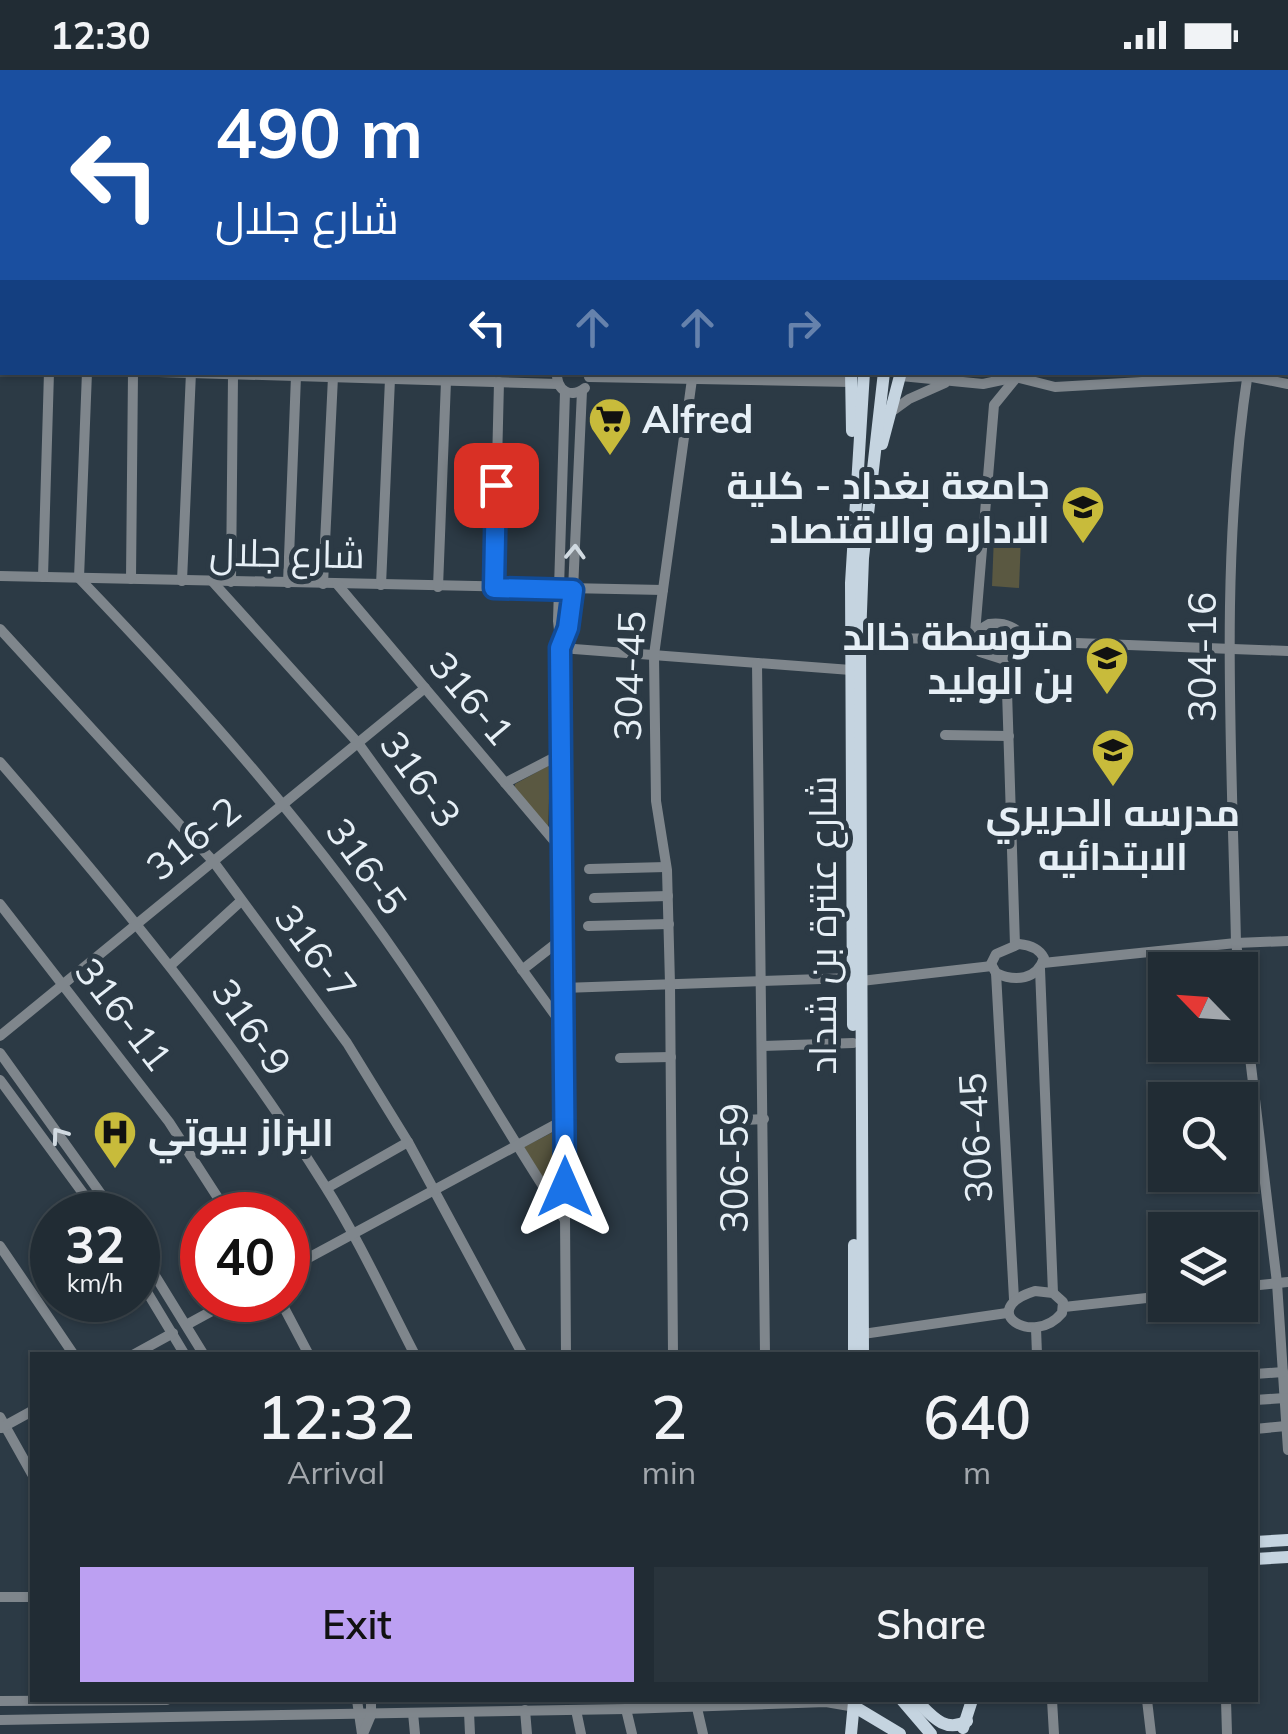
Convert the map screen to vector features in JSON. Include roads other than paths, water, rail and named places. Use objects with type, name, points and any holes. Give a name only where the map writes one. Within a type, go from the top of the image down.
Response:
[{"type":"main road","points":[[862,494],[864,375]]},
{"type":"main road","points":[[862,494],[883,375]]},
{"type":"main road","points":[[862,494],[901,375]]},
{"type":"main road","points":[[851,377],[862,494]]},
{"type":"main road","name":"شارع عنترة بن شداد","points":[[854,1352],[853,1043],[862,494]]},
{"type":"main road","name":"شارع عنترة بن شداد","points":[[862,494],[851,670],[864,1352]]},
{"type":"main road","points":[[1258,1542],[1288,1540]]},
{"type":"main road","points":[[1258,1559],[1288,1557]]},
{"type":"main road","points":[[904,1702],[931,1734]]},
{"type":"main road","points":[[918,1702],[942,1726],[963,1728],[971,1702]]},
{"type":"main road","points":[[851,1734],[854,1704],[900,1734]]},
{"type":"street","points":[[43,578],[49,375]]},
{"type":"street","points":[[79,578],[87,375]]},
{"type":"street","points":[[132,580],[133,375]]},
{"type":"street","points":[[182,580],[192,375]]},
{"type":"street","points":[[231,582],[234,375]]},
{"type":"street","points":[[265,375],[560,383],[574,394],[582,390]]},
{"type":"street","points":[[560,648],[568,628],[573,590],[582,390],[589,375],[851,377]]},
{"type":"street","name":"304-45","points":[[673,1352],[668,896],[656,801],[654,654],[692,375]]},
{"type":"street","points":[[907,375],[983,384],[1017,375],[1054,387],[1233,375]]},
{"type":"street","points":[[1017,375],[994,405],[974,636],[977,650],[984,656],[1006,659],[1019,652],[1024,641]]},
{"type":"street","name":"304-16","points":[[1237,952],[1230,648],[1235,467],[1248,375]]},
{"type":"street","points":[[1252,375],[1288,384]]},
{"type":"street","points":[[288,583],[296,376]]},
{"type":"street","points":[[324,584],[333,378]]},
{"type":"street","points":[[381,586],[390,379]]},
{"type":"street","points":[[438,587],[446,381]]},
{"type":"street","points":[[494,588],[500,382]]},
{"type":"street","points":[[890,412],[934,386],[950,382]]},
{"type":"street","points":[[560,383],[558,590],[566,1352]]},
{"type":"street","name":"شارع جلال","points":[[0,576],[663,590]]},
{"type":"street","name":"316-5","points":[[79,578],[283,804],[419,988],[565,1220]]},
{"type":"street","name":"316-3","points":[[212,582],[358,743],[564,1027]]},
{"type":"street","name":"316-1","points":[[337,584],[562,850]]},
{"type":"street","points":[[860,638],[974,636],[990,624],[1000,624],[1017,630],[1024,641]]},
{"type":"street","name":"316-7","points":[[0,629],[213,861],[347,1043],[408,1142],[520,1352]]},
{"type":"street","points":[[1024,641],[1288,651]]},
{"type":"street","points":[[560,648],[851,670]]},
{"type":"street","points":[[1006,659],[1015,945]]},
{"type":"street","name":"306-59","points":[[757,663],[765,1352]]},
{"type":"street","name":"316-2","points":[[0,1036],[425,688]]},
{"type":"street","points":[[945,735],[1008,736]]},
{"type":"street","points":[[505,783],[561,754]]},
{"type":"street","name":"316-9","points":[[0,762],[171,965],[327,1188],[413,1352]]},
{"type":"street","points":[[589,869],[666,866]]},
{"type":"street","points":[[594,898],[668,896]]},
{"type":"street","points":[[171,965],[241,901]]},
{"type":"street","name":"316-11","points":[[0,904],[169,1122],[214,1192]]},
{"type":"street","points":[[588,926],[668,924]]},
{"type":"street","points":[[522,970],[563,938]]},
{"type":"street","points":[[563,988],[856,979],[994,970],[1018,979],[1030,976],[1042,966],[1236,943],[1288,942]]},
{"type":"street","points":[[994,970],[996,954],[1015,945],[1035,948],[1042,954],[1053,1293],[1064,1307]]},
{"type":"street","name":"306-45","points":[[994,970],[1014,1299]]},
{"type":"street","points":[[763,1046],[853,1043]]},
{"type":"street","points":[[0,1053],[100,1192]]},
{"type":"street","points":[[620,1058],[671,1057]]},
{"type":"street","name":"304-16","points":[[1252,1062],[1282,1283],[1288,1450]]},
{"type":"street","points":[[0,1080],[82,1192]]},
{"type":"street","points":[[726,1120],[764,1119]]},
{"type":"street","points":[[310,1258],[564,1120]]},
{"type":"street","points":[[327,1188],[408,1142]]},
{"type":"street","points":[[0,1246],[72,1352]]},
{"type":"street","points":[[160,1281],[202,1352]]},
{"type":"street","points":[[1008,1313],[1014,1299],[1035,1291],[1053,1293]]},
{"type":"street","points":[[1008,1313],[1016,1324],[1036,1328],[1053,1323],[1064,1307],[1148,1298]]},
{"type":"street","points":[[160,1313],[183,1352]]},
{"type":"street","points":[[863,1334],[1008,1313]]},
{"type":"street","points":[[188,1324],[192,1322]]},
{"type":"street","points":[[292,1322],[307,1352]]},
{"type":"street","points":[[1036,1328],[1037,1352]]},
{"type":"street","points":[[138,1352],[172,1333]]},
{"type":"street","points":[[1258,1374],[1283,1372]]},
{"type":"street","points":[[1258,1400],[1284,1398]]},
{"type":"street","points":[[30,1412],[2,1424],[30,1471]]},
{"type":"street","points":[[1258,1428],[1286,1426]]},
{"type":"street","points":[[0,1598],[30,1597]]},
{"type":"street","points":[[0,1701],[30,1701]]},
{"type":"street","points":[[357,1702],[363,1734]]},
{"type":"street","points":[[363,1734],[372,1715],[371,1702]]},
{"type":"street","points":[[1052,1702],[1054,1734]]},
{"type":"street","points":[[1147,1702],[1152,1734]]},
{"type":"street","points":[[1226,1702],[1227,1734]]},
{"type":"street","points":[[0,1720],[854,1704]]},
{"type":"street","points":[[697,1708],[703,1734]]},
{"type":"street","points":[[626,1709],[632,1734]]},
{"type":"street","points":[[525,1710],[527,1734]]},
{"type":"street","points":[[576,1710],[581,1734]]},
{"type":"street","points":[[468,1712],[470,1734]]},
{"type":"street","points":[[413,1713],[415,1734]]},
{"type":"street","points":[[154,1718],[158,1734]]},
{"type":"street","points":[[68,1719],[68,1734]]},
{"type":"street","points":[[98,1719],[102,1734]]},
{"type":"street","points":[[36,1734],[38,1720]]},
{"type":"place","name":"Alfred","points":[[610,457]]},
{"type":"place","name":"جامعة بغداد - كلية الاداره والاقتصاد","points":[[1083,545]]},
{"type":"place","name":"متوسطة خالد بن الوليد","points":[[1107,696]]},
{"type":"place","name":"مدرسه الحريري الابتدائيه","points":[[1113,788]]},
{"type":"place","name":"البزاز بيوتي","points":[[115,1170]]}]
